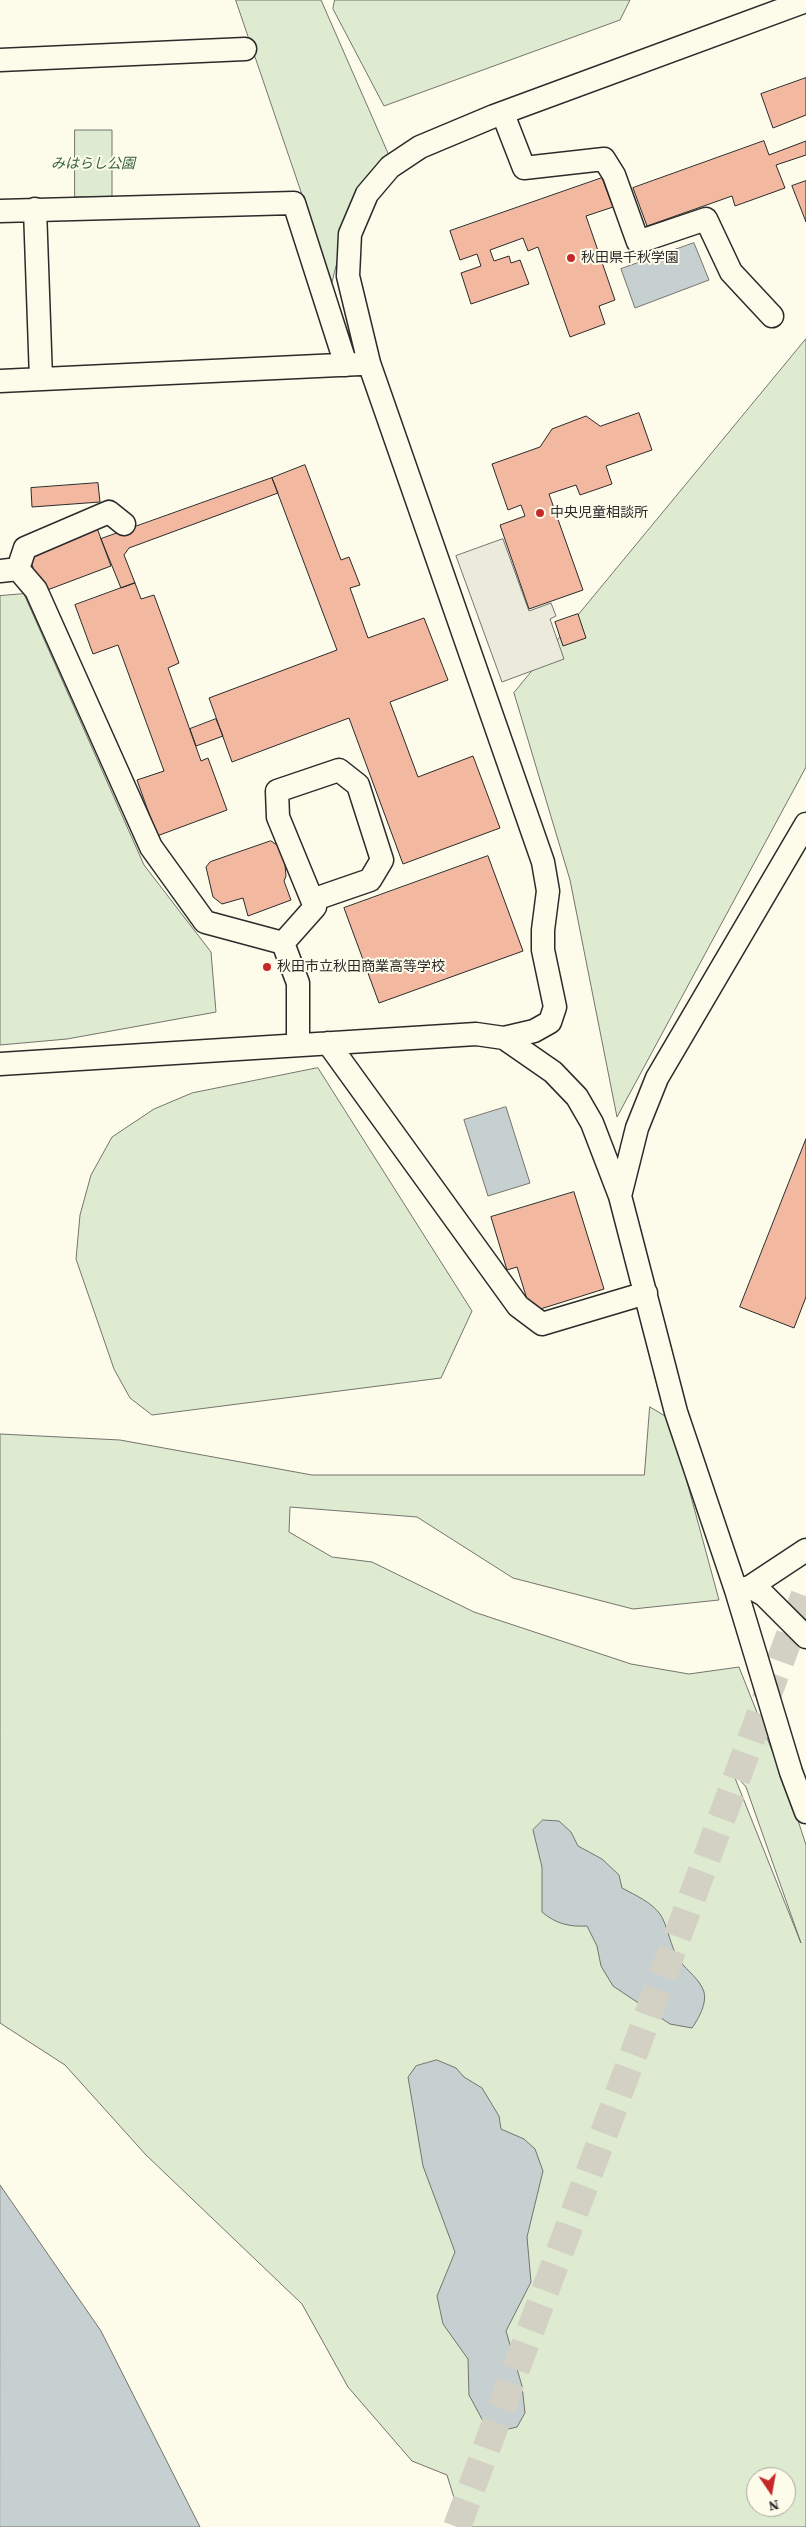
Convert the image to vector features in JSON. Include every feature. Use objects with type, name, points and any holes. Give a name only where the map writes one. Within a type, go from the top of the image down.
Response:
[{"type":"street","points":[[0,1064],[476,1034],[504,1038],[534,1031],[550,1022],[555,1007],[543,950],[543,930],[548,891],[543,862],[369,362],[348,276],[350,234],[367,194],[390,167],[420,147],[796,3]]},
{"type":"street","points":[[0,60],[246,48]]},
{"type":"street","points":[[503,114],[524,168],[604,159],[614,175],[638,242],[706,219],[731,272],[772,316]]},
{"type":"street","points":[[0,211],[294,203],[346,365]]},
{"type":"street","points":[[35,209],[41,379]]},
{"type":"street","points":[[0,381],[346,365],[369,362]]},
{"type":"street","points":[[124,524],[109,512],[25,548],[9,570],[36,590],[151,847],[205,922],[283,943]]},
{"type":"street","points":[[283,943],[315,908],[278,817],[277,792],[339,770],[358,785],[382,860],[370,880],[312,900]]},
{"type":"street","points":[[620,1196],[637,1128],[657,1078],[806,824]]},
{"type":"street","points":[[283,943],[298,983],[298,1044]]},
{"type":"street","points":[[504,1038],[553,1072],[577,1097],[592,1123],[620,1196],[676,1412],[743,1589],[791,1772],[806,1812]]},
{"type":"street","points":[[328,1043],[518,1306],[542,1324],[646,1293]]},
{"type":"street","points":[[743,1589],[806,1550]]},
{"type":"street","points":[[743,1589],[764,1595],[806,1636]]},
{"type":"green space","points":[[236,0],[321,0],[391,160],[352,203],[332,282]]},
{"type":"green space","points":[[335,0],[630,0],[620,20],[384,106],[333,9]]},
{"type":"green space","name":"みはらし公園","points":[[75,130],[112,130],[112,197],[75,197]]},
{"type":"green space","points":[[806,339],[806,767],[617,1117],[570,880],[514,693]]},
{"type":"green space","points":[[24,594],[144,865],[211,952],[216,1012],[67,1039],[0,1045],[0,596]]},
{"type":"green space","points":[[318,1068],[472,1311],[441,1378],[152,1415],[130,1398],[114,1369],[76,1259],[80,1215],[91,1175],[112,1137],[154,1109],[192,1093]]},
{"type":"green space","points":[[650,1407],[670,1419],[719,1600],[633,1609],[513,1578],[417,1517],[290,1507],[289,1532],[332,1557],[372,1562],[474,1612],[631,1664],[689,1674],[739,1667],[790,1796],[806,1845],[806,2527],[463,2527],[447,2475],[412,2461],[348,2387],[302,2304],[146,2155],[65,2065],[0,2023],[0,1434],[120,1440],[312,1475],[644,1475]],"holes":[[[733,1772],[746,1787],[801,1943]]]},
{"type":"shaded area","points":[[694,243],[709,280],[635,308],[621,269]]},
{"type":"shaded area","points":[[503,539],[529,611],[551,603],[556,616],[550,619],[564,659],[502,682],[456,556]]},
{"type":"shaded area","points":[[506,1107],[530,1183],[488,1196],[464,1120]]},
{"type":"shaded area","points":[[543,1820],[559,1821],[571,1832],[578,1846],[602,1859],[619,1875],[622,1888],[647,1902],[660,1914],[677,1956],[700,1983],[704,1992],[705,1996],[700,2015],[692,2028],[670,2024],[613,1986],[601,1966],[597,1946],[587,1926],[563,1924],[542,1912],[542,1867],[533,1830]]},
{"type":"shaded area","points":[[437,2060],[456,2068],[464,2077],[482,2088],[499,2116],[501,2129],[524,2139],[535,2149],[543,2171],[527,2237],[531,2282],[506,2331],[522,2386],[525,2413],[517,2427],[504,2430],[483,2421],[469,2395],[468,2359],[443,2324],[437,2296],[455,2252],[423,2166],[408,2077],[416,2066]]},
{"type":"shaded area","points":[[0,2185],[101,2331],[200,2527],[0,2527]]},
{"type":"building","points":[[806,78],[806,115],[773,128],[761,94]]},
{"type":"building","points":[[764,141],[769,155],[806,141],[806,155],[776,165],[785,188],[735,206],[732,196],[647,226],[633,188]]},
{"type":"building","name":"秋田県千秋学園","points":[[602,178],[613,207],[586,216],[615,300],[599,306],[605,324],[570,337],[538,247],[528,251],[523,238],[490,250],[494,261],[509,256],[511,263],[520,260],[529,284],[471,304],[461,273],[481,266],[477,254],[460,260],[450,231]]},
{"type":"building","points":[[806,181],[806,222],[792,186]]},
{"type":"building","name":"中央児童相談所","points":[[639,413],[652,450],[606,466],[612,484],[580,495],[576,485],[549,494],[583,590],[529,609],[500,525],[525,516],[521,505],[508,510],[492,464],[540,447],[552,429],[586,416],[600,426]]},
{"type":"building","points":[[305,465],[341,560],[349,557],[360,585],[350,588],[368,638],[424,618],[448,680],[390,702],[418,777],[473,756],[500,828],[403,864],[349,718],[232,762],[209,698],[337,650],[272,478]]},
{"type":"building","points":[[272,478],[278,493],[129,548],[124,555],[135,583],[121,588],[101,539]]},
{"type":"building","points":[[98,483],[100,502],[32,507],[31,488]]},
{"type":"building","points":[[97,528],[111,566],[42,592],[28,554]]},
{"type":"building","points":[[135,583],[141,599],[154,595],[179,663],[168,668],[201,761],[208,758],[227,810],[157,836],[137,780],[164,771],[118,645],[93,654],[75,605]]},
{"type":"building","points":[[578,614],[586,638],[563,646],[555,622]]},
{"type":"building","points":[[216,719],[223,736],[196,746],[190,729]]},
{"type":"building","points":[[271,841],[280,847],[285,865],[286,876],[284,881],[291,900],[248,916],[243,898],[222,904],[213,897],[206,867],[210,862]]},
{"type":"building","points":[[488,856],[523,951],[379,1003],[344,908]]},
{"type":"building","points":[[806,1139],[806,1297],[794,1328],[740,1307]]},
{"type":"building","points":[[574,1192],[604,1289],[531,1312],[517,1267],[507,1270],[491,1217]]},
{"type":"tunnel","points":[[457,2527],[806,1592]]},
{"type":"place","name":"秋田県千秋学園","points":[[571,258]]},
{"type":"place","name":"中央児童相談所","points":[[540,513]]},
{"type":"place","name":"秋田市立秋田商業高等学校","points":[[267,967]]}]
